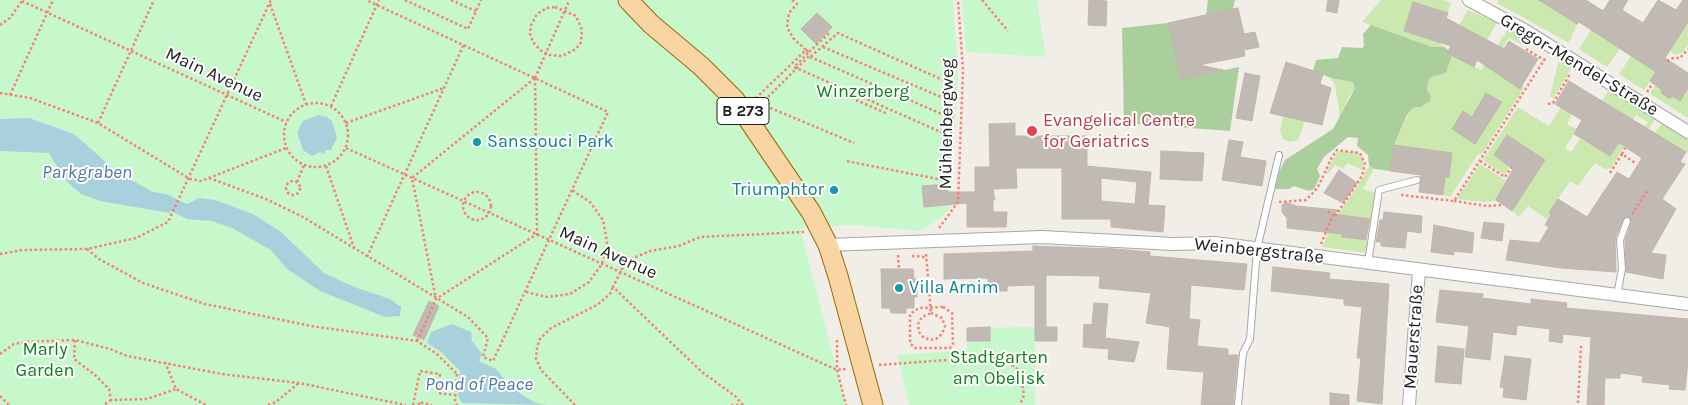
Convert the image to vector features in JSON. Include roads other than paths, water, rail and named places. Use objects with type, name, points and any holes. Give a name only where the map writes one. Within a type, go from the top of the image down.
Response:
[{"type":"main road","name":"B 273","points":[[628,0],[652,24],[702,66],[735,100],[811,212],[828,245],[867,367],[872,405]]},
{"type":"street","name":"Gregor-Mendel-Straße","points":[[1469,0],[1552,47],[1688,132]]},
{"type":"street","name":"Weinbergstraße","points":[[828,245],[1042,237],[1173,244],[1215,244],[1688,304]]},
{"type":"street","name":"Mauerstraße","points":[[1409,405],[1419,270]]},
{"type":"lane","points":[[1238,405],[1244,353],[1250,338],[1257,249],[1279,155]]},
{"type":"lane","points":[[1368,263],[1379,190],[1417,180]]},
{"type":"lane","points":[[1617,295],[1622,270],[1620,240],[1627,221]]},
{"type":"water","points":[[318,115],[327,117],[332,121],[337,138],[331,150],[326,150],[324,154],[320,152],[312,156],[303,150],[297,133],[303,121]]},
{"type":"water","name":"Parkgraben","points":[[29,118],[74,134],[117,172],[153,192],[166,194],[187,204],[199,198],[215,200],[253,214],[281,232],[324,273],[354,287],[390,299],[401,307],[400,316],[385,317],[320,291],[287,269],[271,250],[232,228],[212,221],[187,219],[171,211],[170,213],[100,201],[81,194],[65,180],[49,153],[0,151],[0,119]]},
{"type":"water","name":"Pond of Peace","points":[[452,324],[471,332],[472,341],[482,354],[479,361],[496,369],[508,384],[522,395],[536,403],[546,405],[462,403],[458,396],[460,371],[440,351],[427,343],[431,332]]},
{"type":"place","name":"Evangelical Centre for Geriatrics","points":[[1032,131]]},
{"type":"place","name":"Sanssouci Park","points":[[477,142]]},
{"type":"place","name":"Triumphtor","points":[[834,190]]},
{"type":"place","name":"Villa Arnim","points":[[899,288]]},
{"type":"park label","name":"Winzerberg","points":[[863,92]]},
{"type":"park label","name":"Marly Garden","points":[[45,360]]},
{"type":"park label","name":"Stadtgarten am Obelisk","points":[[999,368]]}]
